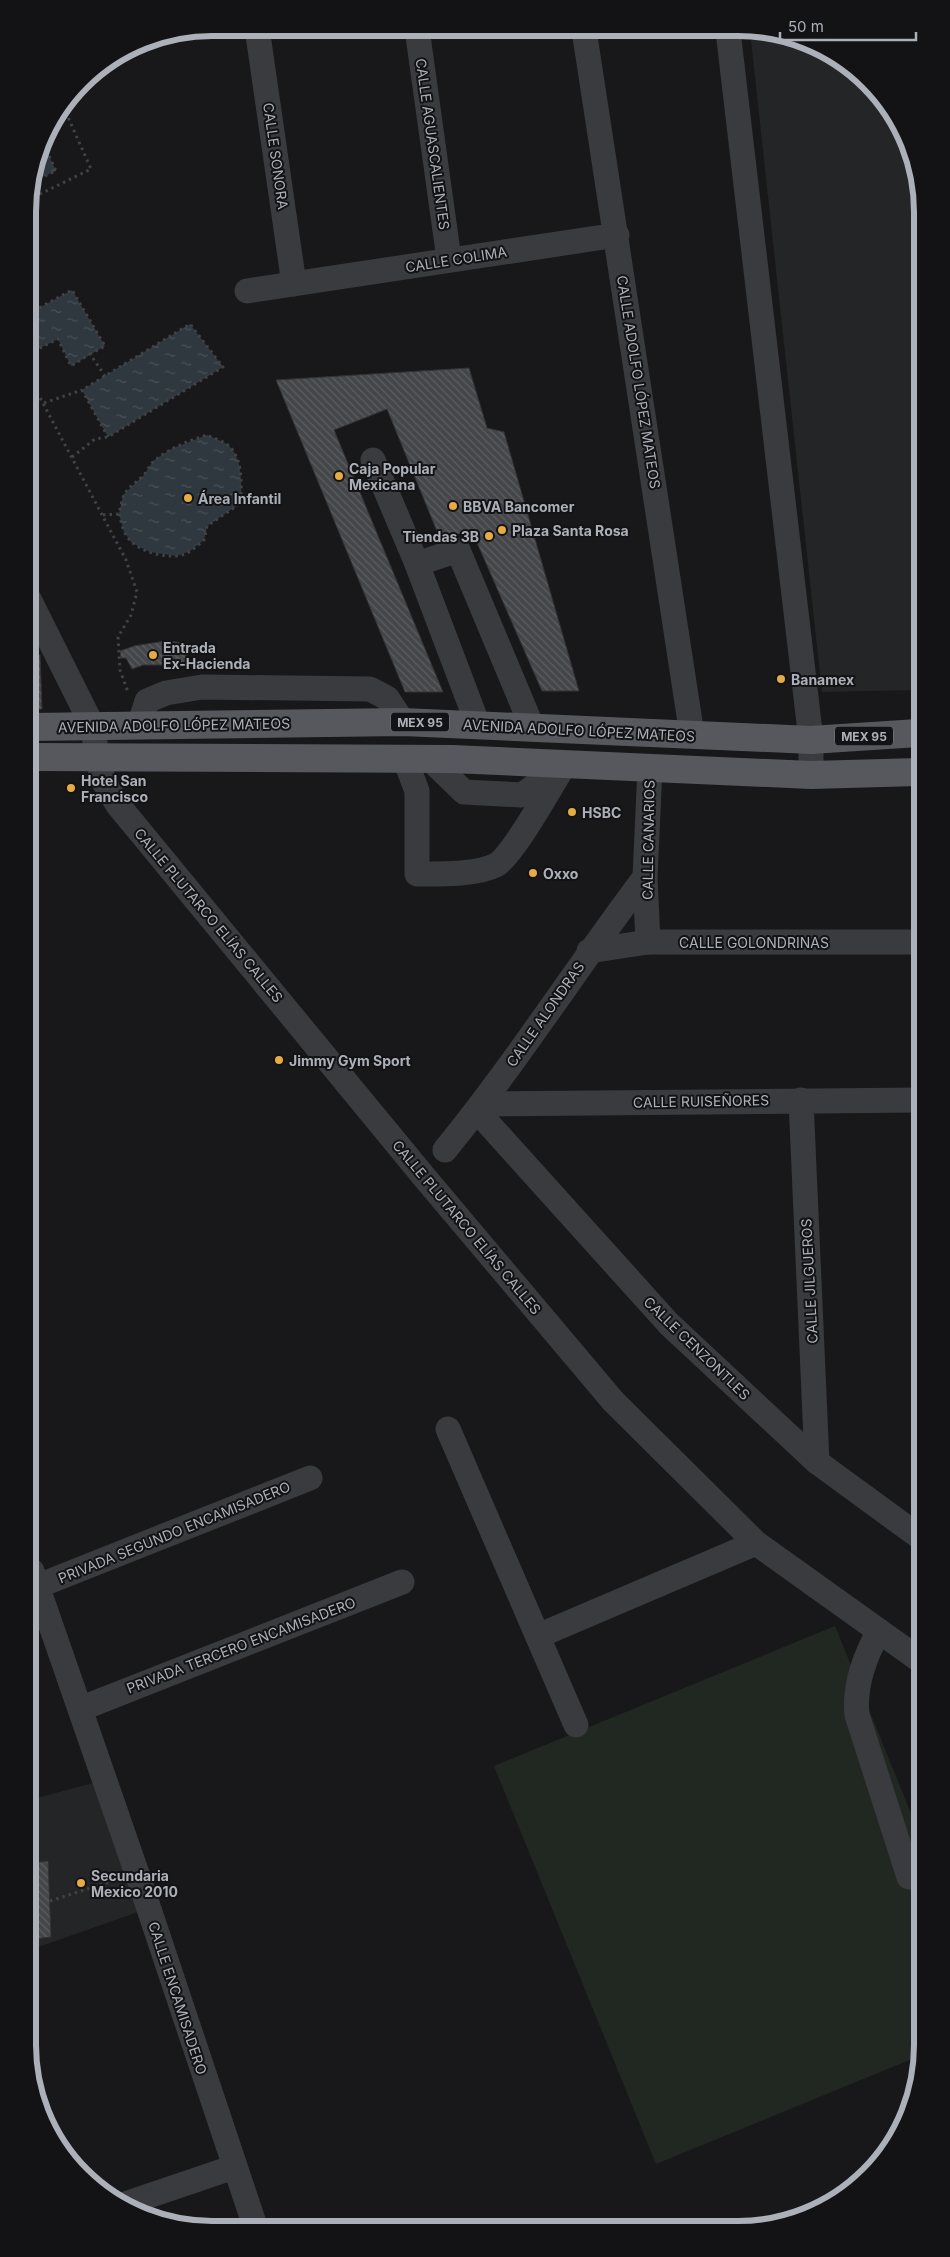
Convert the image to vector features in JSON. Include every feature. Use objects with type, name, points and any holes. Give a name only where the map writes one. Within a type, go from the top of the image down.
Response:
[{"type":"main road","name":"AVENIDA ADOLFO LÓPEZ MATEOS","points":[[37,727],[403,722],[811,740],[914,733]]},
{"type":"main road","points":[[429,759],[452,724]]},
{"type":"main road","points":[[37,758],[429,759],[811,774],[914,772]]},
{"type":"street","name":"CALLE ADOLFO LÓPEZ MATEOS","points":[[585,36],[617,235],[692,735]]},
{"type":"street","points":[[729,36],[811,740],[811,774]]},
{"type":"street","name":"CALLE SONORA","points":[[258,37],[294,284]]},
{"type":"street","name":"CALLE AGUASCALIENTES","points":[[418,37],[448,259]]},
{"type":"street","name":"CALLE COLIMA","points":[[247,291],[448,259],[617,235]]},
{"type":"street","points":[[373,460],[417,564],[478,725]]},
{"type":"street","points":[[417,564],[458,550],[533,729]]},
{"type":"street","name":"CALLE PLUTARCO ELÍAS CALLES","points":[[37,615],[93,727],[97,758],[104,782],[118,806],[431,1186],[613,1401],[756,1543],[913,1655]]},
{"type":"street","points":[[139,726],[147,701],[166,693],[202,687],[370,689],[387,698],[403,722]]},
{"type":"street","points":[[429,759],[417,792],[417,874],[468,872],[497,865],[514,848],[565,764]]},
{"type":"street","name":"CALLE CANARIOS","points":[[648,942],[645,877],[650,768]]},
{"type":"street","name":"CALLE ALONDRAS","points":[[445,1150],[479,1107],[589,951],[645,877]]},
{"type":"street","name":"CALLE GOLONDRINAS","points":[[589,951],[648,942],[914,942]]},
{"type":"street","name":"CALLE RUISEÑORES","points":[[479,1107],[801,1100],[914,1100]]},
{"type":"street","name":"CALLE JILGUEROS","points":[[801,1100],[818,1462]]},
{"type":"street","name":"CALLE CENZONTLES","points":[[479,1107],[669,1324],[818,1462],[913,1533]]},
{"type":"street","points":[[448,1429],[576,1725]]},
{"type":"street","name":"PRIVADA SEGUNDO ENCAMISADERO","points":[[36,1579],[310,1478]]},
{"type":"street","points":[[538,1636],[756,1543]]},
{"type":"street","name":"PRIVADA TERCERO ENCAMISADERO","points":[[80,1709],[402,1582]]},
{"type":"street","name":"CALLE ENCAMISADERO","points":[[36,1583],[136,1871],[253,2221]]},
{"type":"street","points":[[878,1630],[867,1652],[856,1700],[858,1715],[909,1877]]},
{"type":"street","points":[[132,2202],[234,2166]]},
{"type":"path","points":[[37,195],[91,169],[66,113]]},
{"type":"path","points":[[40,178],[56,171],[47,152]]},
{"type":"path","points":[[37,309],[72,290],[104,346],[71,366],[58,339],[37,350]]},
{"type":"path","points":[[44,402],[82,390],[190,324],[223,367],[108,437],[95,439],[72,457]]},
{"type":"path","points":[[90,354],[105,376]]},
{"type":"path","points":[[37,390],[126,560],[136,592],[131,615],[118,637],[120,670],[139,726]]},
{"type":"path","points":[[82,390],[108,437]]},
{"type":"path","points":[[207,435],[227,444],[238,459],[241,477],[241,503],[207,526],[204,540],[190,551],[177,556],[150,552],[132,543],[124,532],[119,514],[123,495],[144,475],[153,462],[171,449],[207,435]]},
{"type":"path","points":[[103,515],[119,514]]},
{"type":"path","points":[[50,1901],[136,1871]]},
{"type":"shaded area","points":[[751,37],[784,42],[816,54],[854,80],[884,114],[896,134],[908,166],[912,189],[914,212],[914,690],[822,692]]},
{"type":"shaded area","points":[[835,1626],[913,1819],[913,2059],[656,2164],[494,1766]]},
{"type":"shaded area","name":"Secundaria Mexico 2010","points":[[97,1782],[138,1912],[36,1948],[36,1798]]},
{"type":"water","points":[[47,152],[56,171],[40,178]]},
{"type":"water","points":[[72,290],[105,346],[71,366],[58,339],[37,350],[37,309]]},
{"type":"water","points":[[190,324],[223,367],[108,437],[82,390]]},
{"type":"water","points":[[207,435],[225,443],[236,455],[241,479],[241,503],[207,526],[204,540],[190,551],[177,556],[150,552],[132,543],[124,532],[119,514],[123,495],[144,475],[153,461],[171,449]]},
{"type":"building","name":"Plaza Santa Rosa","points":[[469,368],[487,428],[504,432],[579,691],[542,691],[471,529],[441,541],[387,409],[334,430],[443,692],[405,692],[276,380]]},
{"type":"building","name":"Entrada Ex-Hacienda","points":[[165,641],[186,643],[186,665],[143,665],[132,669],[126,658],[121,658],[120,651],[134,646]]},
{"type":"building","points":[[37,655],[40,655],[42,709],[37,709]]},
{"type":"building","points":[[48,1861],[51,1937],[36,1939],[36,1863]]},
{"type":"place","name":"Caja Popular Mexicana","points":[[339,476]]},
{"type":"place","name":"Área Infantil","points":[[188,498]]},
{"type":"place","name":"BBVA Bancomer","points":[[453,506]]},
{"type":"place","name":"Plaza Santa Rosa","points":[[502,530]]},
{"type":"place","name":"Tiendas 3B","points":[[489,536]]},
{"type":"place","name":"Entrada Ex-Hacienda","points":[[153,655]]},
{"type":"place","name":"Banamex","points":[[781,679]]},
{"type":"place","name":"Hotel San Francisco","points":[[71,788]]},
{"type":"place","name":"HSBC","points":[[572,812]]},
{"type":"place","name":"Oxxo","points":[[533,873]]},
{"type":"place","name":"Jimmy Gym Sport","points":[[279,1060]]},
{"type":"place","name":"Secundaria Mexico 2010","points":[[81,1883]]}]
